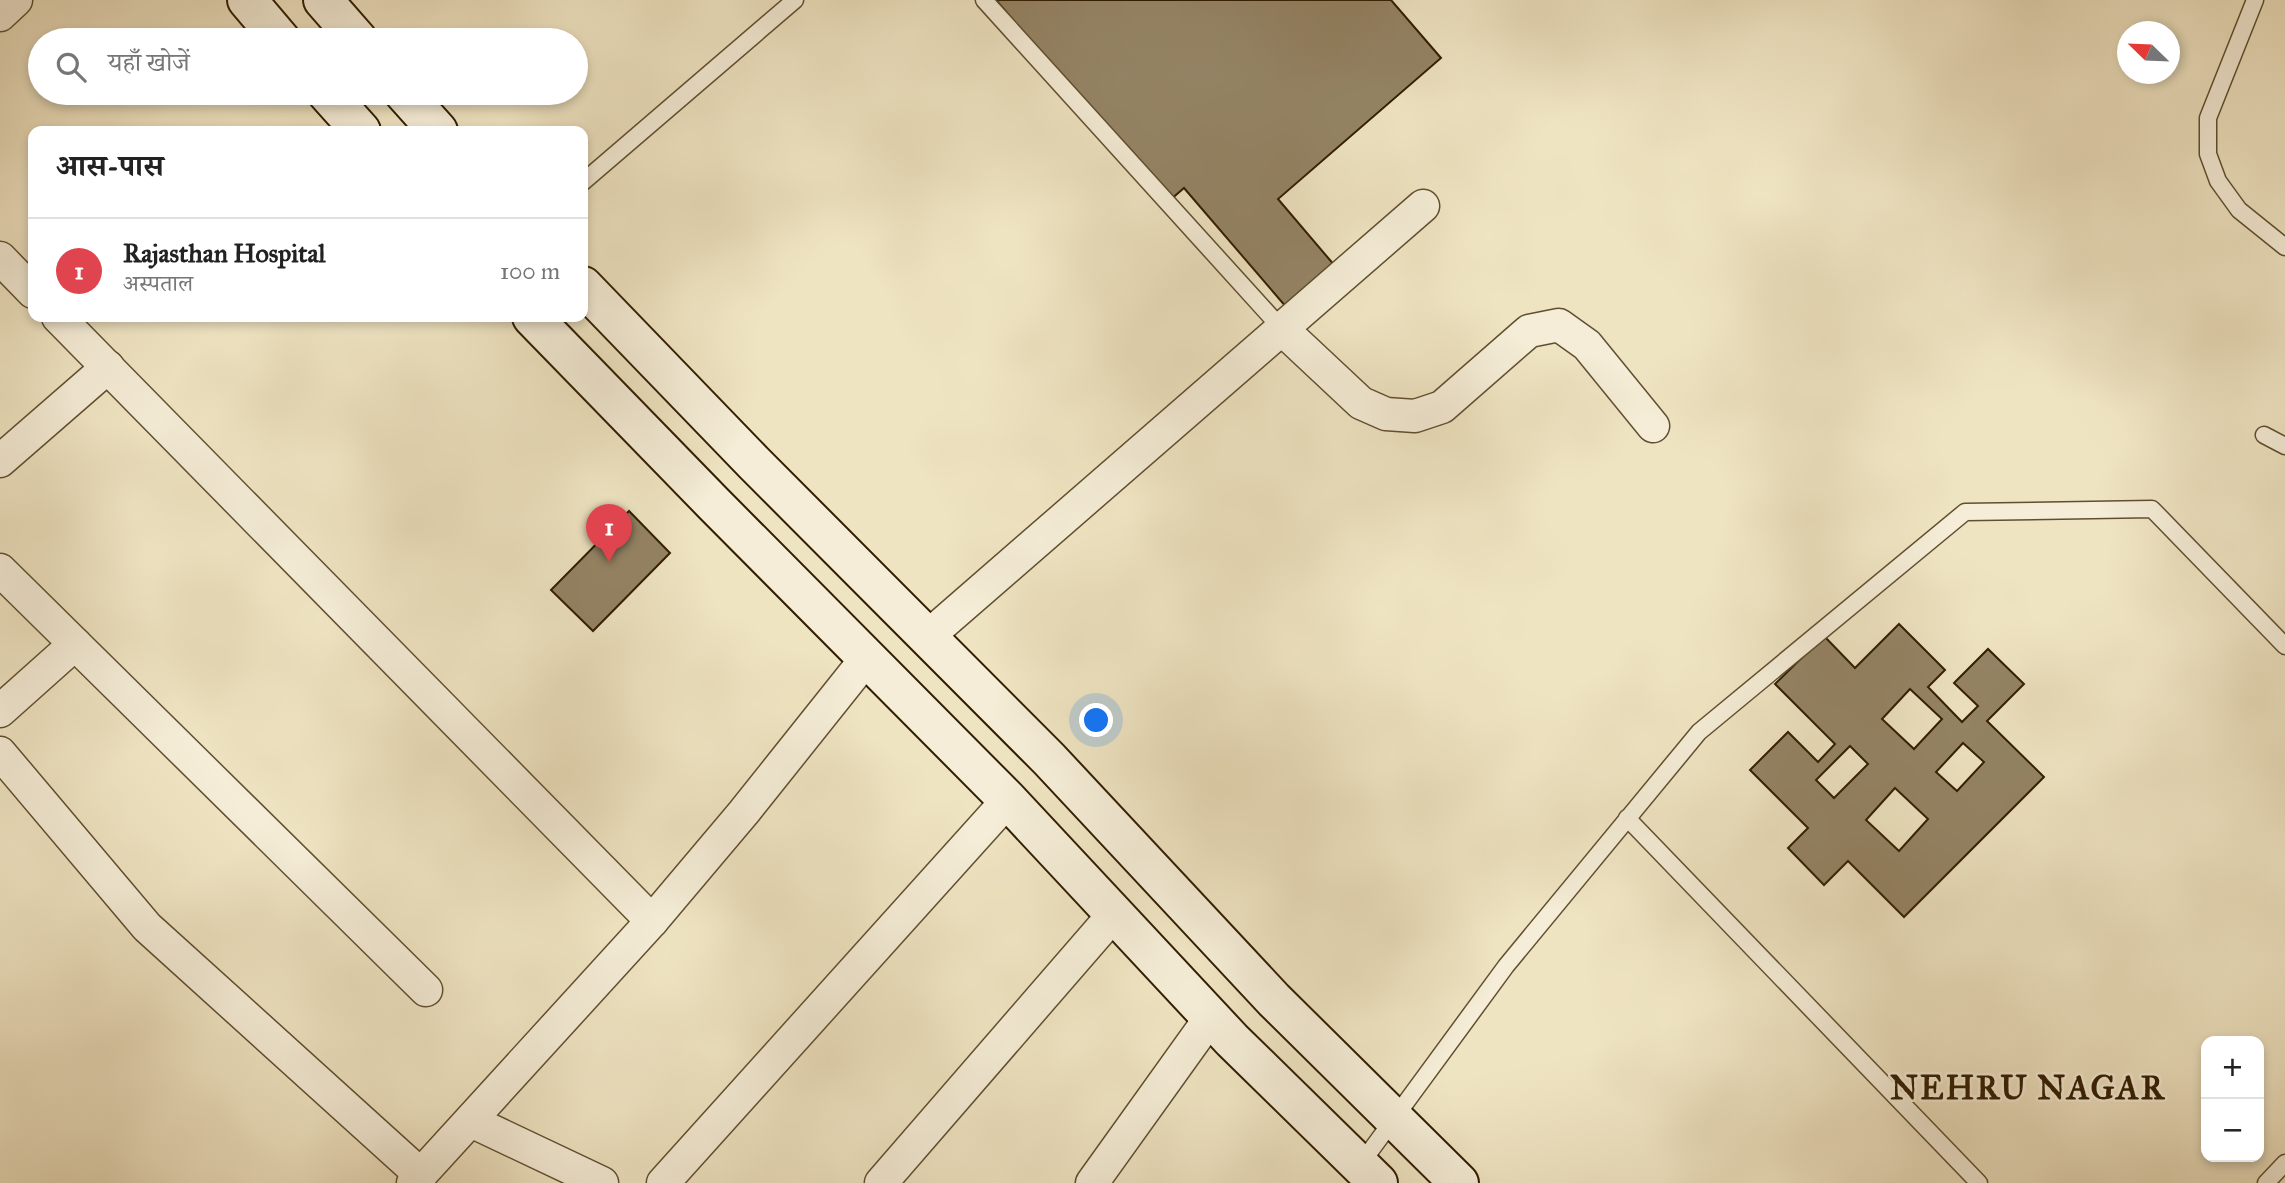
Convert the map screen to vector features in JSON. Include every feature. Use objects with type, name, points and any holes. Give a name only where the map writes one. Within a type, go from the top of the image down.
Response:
[{"type":"main road","points":[[247,0],[271,28]]},
{"type":"main road","points":[[323,0],[348,28]]},
{"type":"main road","points":[[338,105],[357,126]]},
{"type":"main road","points":[[415,105],[434,126]]},
{"type":"main road","points":[[588,291],[926,638],[1049,760],[1274,1000],[1459,1183]]},
{"type":"main road","points":[[537,322],[866,659],[1008,800],[1211,1017],[1369,1174]]},
{"type":"street","points":[[0,15],[16,0]]},
{"type":"street","points":[[926,638],[1423,206]]},
{"type":"street","points":[[0,258],[28,287]]},
{"type":"street","points":[[63,322],[652,921]]},
{"type":"street","points":[[1282,329],[1361,403],[1386,414],[1415,416],[1442,407],[1529,331],[1559,325],[1587,345],[1653,426]]},
{"type":"street","points":[[0,461],[108,367]]},
{"type":"street","points":[[0,570],[426,990]]},
{"type":"street","points":[[0,710],[75,644]]},
{"type":"street","points":[[0,753],[147,927],[417,1179],[652,921],[744,812],[866,659]]},
{"type":"street","points":[[663,1183],[1008,800]]},
{"type":"street","points":[[881,1183],[1115,913]]},
{"type":"street","points":[[1092,1183],[1211,1017]]},
{"type":"street","points":[[471,1121],[602,1183]]},
{"type":"lane","points":[[588,178],[795,0]]},
{"type":"lane","points":[[984,0],[1282,329]]},
{"type":"lane","points":[[2255,0],[2208,118],[2207,154],[2218,181],[2239,210],[2285,247]]},
{"type":"lane","points":[[2264,435],[2285,446]]},
{"type":"lane","points":[[1369,1174],[1394,1119],[1506,966],[1699,732],[1965,512],[2152,509],[2285,646]]},
{"type":"lane","points":[[1627,818],[1979,1183]]},
{"type":"lane","points":[[2266,1183],[2285,1163]]},
{"type":"building","points":[[996,0],[1391,0],[1441,58],[1278,199],[1335,266],[1287,308],[1184,188],[1169,201]]},
{"type":"building","points":[[629,511],[670,553],[593,631],[551,590]]},
{"type":"building","points":[[1899,624],[1945,670],[1928,687],[1962,722],[1978,706],[1954,683],[1988,649],[2024,684],[1987,721],[2044,777],[1904,917],[1848,861],[1824,885],[1788,848],[1808,828],[1750,770],[1788,732],[1818,762],[1835,744],[1775,684],[1824,636],[1855,668]],"holes":[[[1910,689],[1942,719],[1914,749],[1882,719]],[[1963,743],[1984,762],[1957,791],[1936,772]],[[1850,746],[1868,764],[1834,798],[1816,780]],[[1895,788],[1928,819],[1899,851],[1866,820]]]},
{"type":"place","name":"Rajasthan Hospital","points":[[609,562]]},
{"type":"district","name":"NEHRU NAGAR","points":[[2028,1088]]}]
